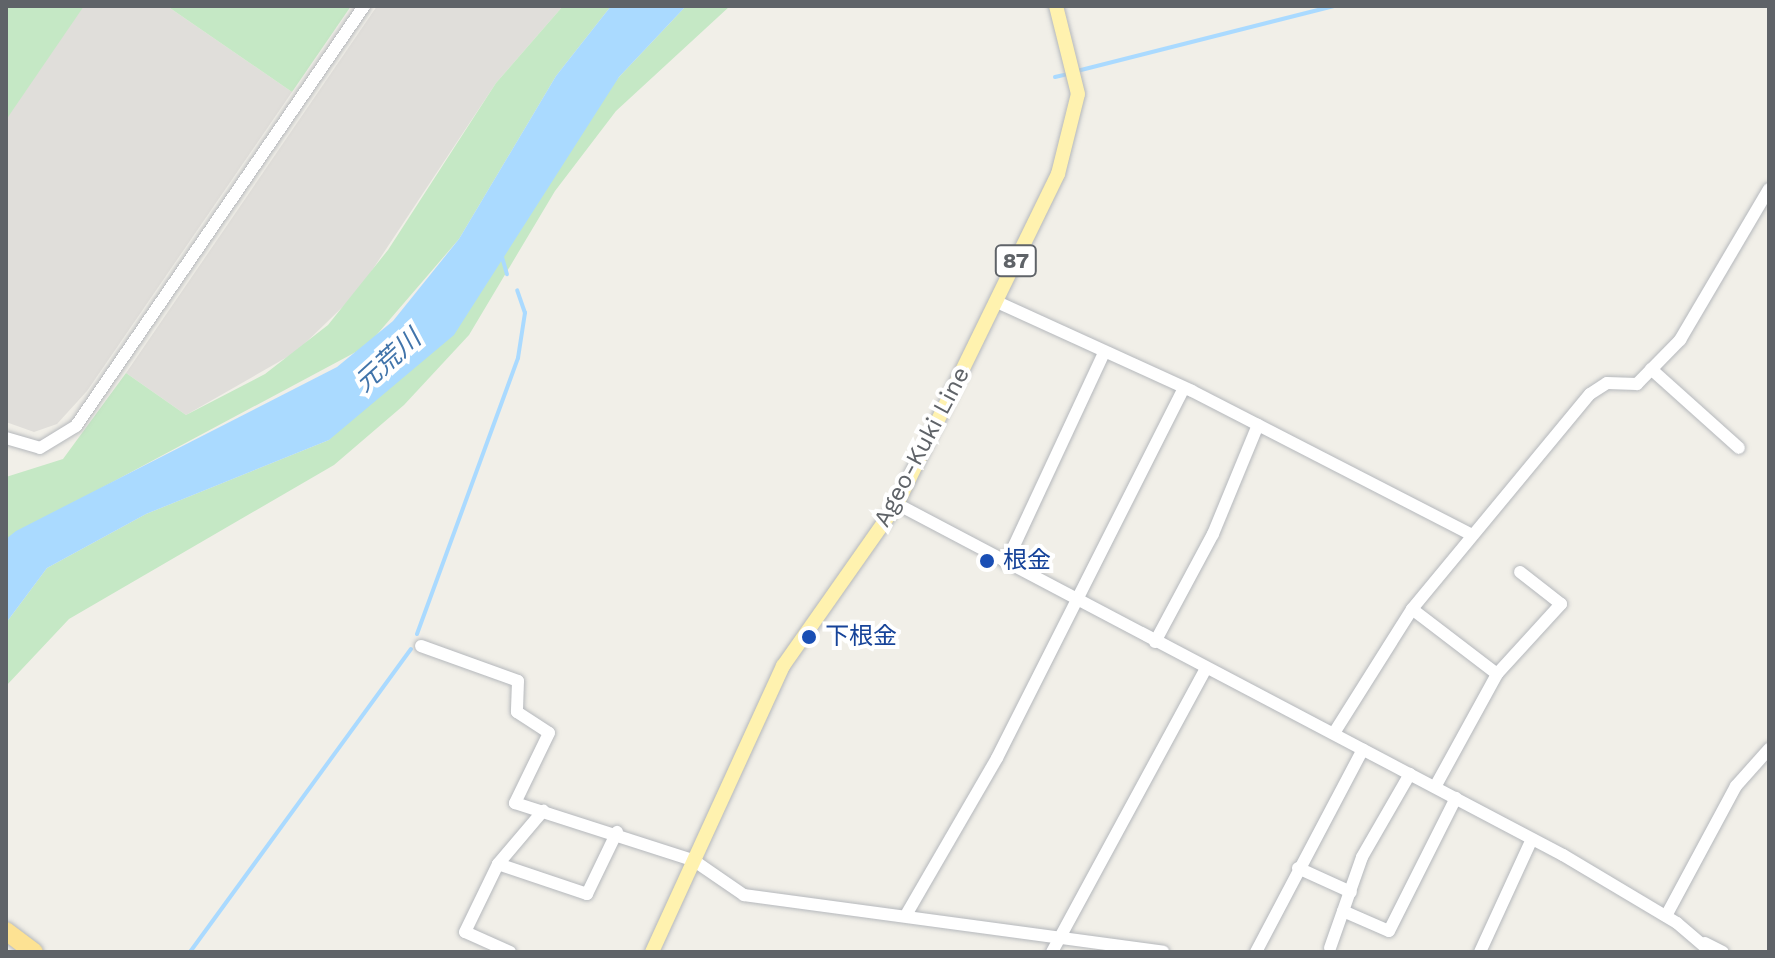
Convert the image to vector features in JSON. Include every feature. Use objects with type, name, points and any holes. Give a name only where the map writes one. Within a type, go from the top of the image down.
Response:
[{"type":"highway","points":[[6,931],[34,952]]},
{"type":"main road","name":"Ageo-Kuki Line","points":[[652,952],[783,666],[897,504],[997,302],[1074,131],[1078,94],[1056,6]]},
{"type":"street","points":[[6,438],[40,448],[76,426],[364,6]]},
{"type":"street","points":[[1334,733],[1412,609],[1470,534],[1590,394],[1607,383],[1637,384],[1680,340],[1769,189]]},
{"type":"street","points":[[997,302],[1258,425],[1470,534]]},
{"type":"street","points":[[1006,563],[1104,353]]},
{"type":"street","points":[[1651,369],[1739,448]]},
{"type":"street","points":[[906,915],[1079,601],[1182,391]]},
{"type":"street","points":[[1155,642],[1213,534],[1258,425]]},
{"type":"street","points":[[897,504],[1532,839],[1666,916],[1708,948],[1723,952]]},
{"type":"street","points":[[1435,787],[1497,674],[1561,604],[1520,572]]},
{"type":"street","points":[[1412,609],[1497,674]]},
{"type":"street","points":[[421,646],[518,681],[517,712],[549,733],[515,803],[617,832],[693,860],[744,895],[1062,935],[1163,952]]},
{"type":"street","points":[[1052,952],[1206,668]]},
{"type":"street","points":[[1256,952],[1363,749]]},
{"type":"street","points":[[1666,916],[1736,786],[1769,749]]},
{"type":"street","points":[[1330,948],[1362,857],[1410,774]]},
{"type":"street","points":[[1343,911],[1389,931],[1456,798]]},
{"type":"street","points":[[510,952],[486,947],[465,932],[498,864],[543,811]]},
{"type":"street","points":[[498,864],[587,894],[617,832]]},
{"type":"street","points":[[1480,952],[1532,839]]},
{"type":"street","points":[[1298,868],[1351,892]]},
{"type":"shaded area","points":[[34,6],[167,6],[292,92],[87,391],[57,424],[34,432],[6,422],[6,46]]},
{"type":"shaded area","points":[[377,6],[563,6],[496,83],[357,293],[296,352],[186,415],[126,373]]},
{"type":"green space","points":[[6,6],[84,6],[6,120]]},
{"type":"green space","points":[[167,6],[351,6],[292,92]]},
{"type":"green space","points":[[563,6],[611,6],[556,76],[459,239],[367,346],[6,539],[6,477],[63,459],[126,373],[186,415],[265,374],[328,325],[388,250],[496,83]]},
{"type":"green space","points":[[686,6],[730,6],[616,111],[555,191],[469,335],[404,405],[334,465],[69,619],[6,686],[6,623],[47,568],[146,514],[329,440],[619,77]]},
{"type":"water","name":"元荒川","points":[[611,6],[686,6],[619,77],[454,335],[329,440],[146,514],[47,568],[6,623],[6,539],[16,531],[337,367],[393,321],[459,239],[556,76]]},
{"type":"waterway","points":[[1077,71],[1334,6]]},
{"type":"waterway","points":[[1055,77],[1068,74]]},
{"type":"waterway","points":[[502,257],[507,274]]},
{"type":"waterway","points":[[417,634],[518,358],[525,313],[517,290]]},
{"type":"waterway","points":[[190,952],[411,649]]},
{"type":"place","name":"根金","points":[[987,561]]},
{"type":"place","name":"下根金","points":[[809,637]]}]
